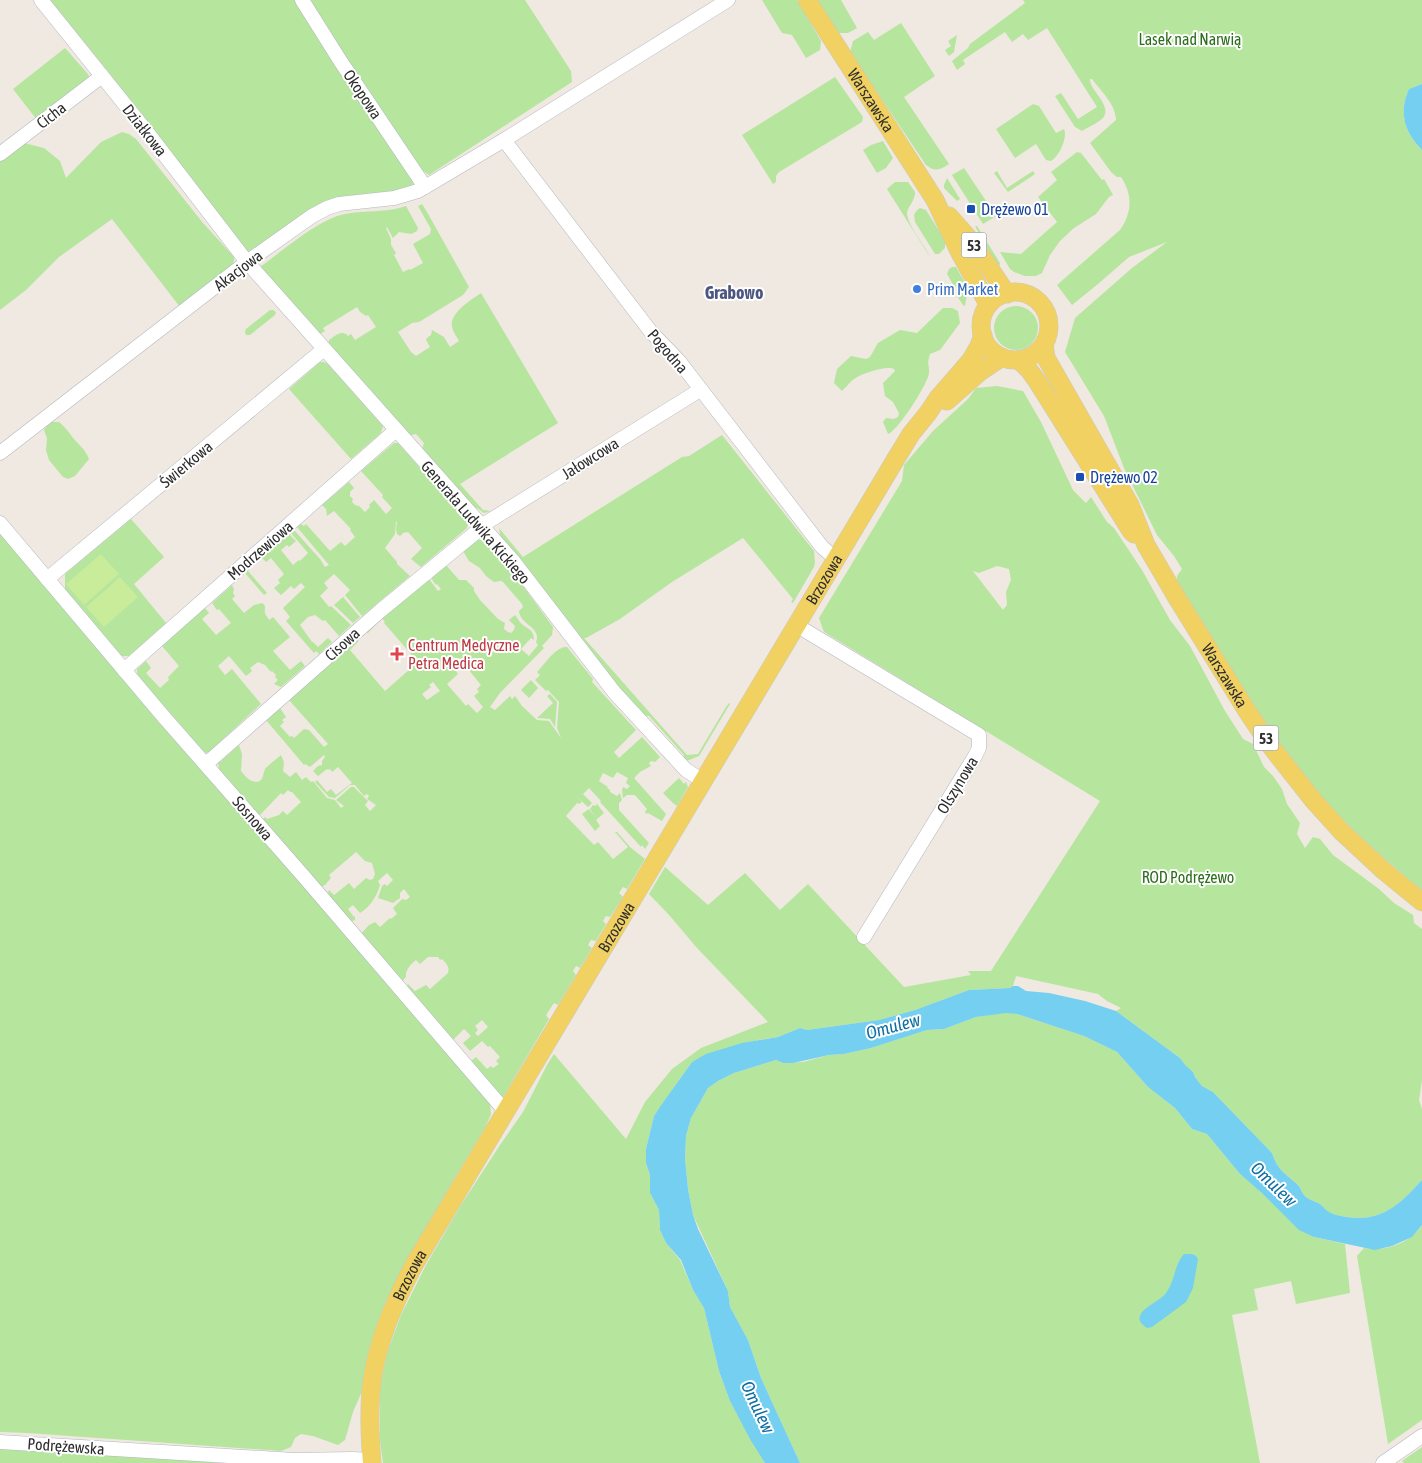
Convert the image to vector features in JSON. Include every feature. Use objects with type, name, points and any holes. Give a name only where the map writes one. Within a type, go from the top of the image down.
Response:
[{"type":"main road","name":"Warszawska","points":[[807,0],[936,200],[972,242],[1007,294]]},
{"type":"main road","name":"Warszawska","points":[[936,200],[960,253],[988,304]]},
{"type":"main road","name":"53","points":[[1007,294],[1023,293],[1041,304],[1049,324],[1048,336],[1044,345]]},
{"type":"main road","points":[[983,335],[982,326],[988,304],[1007,294]]},
{"type":"main road","name":"53","points":[[983,335],[994,352],[1011,358]]},
{"type":"main road","name":"Brzozowa","points":[[372,1461],[370,1411],[374,1369],[395,1302],[415,1263],[911,434],[938,398],[971,360],[983,335]]},
{"type":"main road","name":"Warszawska","points":[[1044,345],[1046,358],[1130,505],[1146,545],[1176,598],[1233,690],[1285,765],[1313,800],[1341,831],[1384,871],[1422,902]]},
{"type":"main road","points":[[1011,358],[1034,354],[1044,345]]},
{"type":"main road","name":"Warszawska","points":[[1011,358],[1029,370],[1131,531],[1146,545]]},
{"type":"main road","name":"Brzozowa","points":[[928,413],[943,404],[981,371],[1011,358]]},
{"type":"street","name":"Działkowa","points":[[42,0],[247,262]]},
{"type":"street","name":"Okopowa","points":[[302,0],[341,62],[426,187]]},
{"type":"street","name":"Akacjowa","points":[[0,453],[247,262],[299,225],[327,208],[339,204],[394,198],[419,191],[728,0]]},
{"type":"street","name":"Cicha","points":[[0,154],[102,76]]},
{"type":"street","name":"Pogodna","points":[[504,140],[635,312],[678,361],[822,548],[836,559]]},
{"type":"street","name":"Generała Ludwika Kickiego","points":[[247,262],[514,562],[614,692],[686,770],[703,781]]},
{"type":"street","name":"Świerkowa","points":[[47,579],[324,349]]},
{"type":"street","name":"Jałowcowa","points":[[481,526],[700,390]]},
{"type":"street","name":"Modrzewiowa","points":[[124,670],[396,430]]},
{"type":"street","name":"Sosnowa","points":[[0,523],[124,670],[506,1112]]},
{"type":"street","name":"Cisowa","points":[[206,764],[365,623],[475,533],[481,526]]},
{"type":"street","name":"Olszynowa","points":[[796,625],[979,735],[979,748],[975,756],[864,937]]},
{"type":"street","points":[[1383,1463],[1422,1436]]},
{"type":"street","name":"Podrężewska","points":[[0,1442],[294,1460],[353,1458],[372,1461]]},
{"type":"green space","points":[[50,0],[525,0],[571,71],[572,82],[429,175],[420,169],[413,178],[413,186],[401,191],[343,196],[340,200],[248,252],[245,251],[110,74]]},
{"type":"green space","points":[[762,0],[797,0],[821,41],[820,50],[806,58],[792,35],[782,33]]},
{"type":"green space","points":[[816,0],[841,0],[857,28],[848,33],[838,33]]},
{"type":"green space","name":"Lasek nad Narwią","points":[[1023,0],[1422,0],[1422,84],[1409,89],[1404,106],[1404,114],[1411,137],[1422,150],[1422,890],[1369,845],[1320,795],[1290,759],[1260,717],[1177,583],[1177,576],[1182,569],[1157,535],[1124,468],[1104,416],[1065,352],[1075,318],[1132,268],[1167,242],[1129,257],[1072,305],[1057,285],[1120,230],[1127,217],[1130,204],[1128,190],[1121,177],[1117,177],[1111,172],[1090,143],[1116,120],[1114,109],[1104,93],[1090,79],[1093,88],[1103,103],[1105,113],[1101,120],[1082,131],[1075,127],[1055,96],[1061,93],[1078,119],[1097,107],[1047,28],[1028,40],[1023,34],[1012,42],[1005,32],[963,60],[965,64],[957,70],[952,61],[968,48],[970,44],[1025,3]]},
{"type":"green space","points":[[901,23],[935,76],[904,97],[949,164],[940,169],[932,169],[926,165],[850,52],[853,41],[868,32],[874,40]]},
{"type":"green space","points":[[957,35],[954,52],[949,56],[945,50],[951,46],[948,41]]},
{"type":"green space","points":[[65,48],[87,73],[88,79],[37,120],[13,89]]},
{"type":"green space","points":[[835,77],[863,117],[862,122],[779,172],[776,176],[776,182],[773,184],[742,135]]},
{"type":"green space","points":[[1033,104],[1039,106],[1056,133],[1064,129],[1065,137],[1062,146],[1051,161],[1046,160],[1036,144],[1015,158],[996,129]]},
{"type":"green space","points":[[122,132],[136,139],[203,223],[234,257],[233,265],[180,307],[112,219],[59,257],[26,290],[0,310],[0,161],[24,143],[44,148],[60,161],[66,178],[101,142]]},
{"type":"green space","points":[[883,141],[893,158],[886,168],[877,173],[863,150]]},
{"type":"green space","points":[[1077,152],[1081,153],[1102,180],[1104,179],[1113,195],[1109,197],[1096,214],[1074,228],[1060,241],[1050,255],[1042,273],[1036,276],[1025,276],[1014,272],[1010,269],[1000,252],[1021,254],[1057,222],[1038,197],[1057,180],[1051,172]]},
{"type":"green space","points":[[964,168],[996,216],[983,224],[952,175]]},
{"type":"green space","points":[[997,171],[1007,188],[1033,171],[1035,174],[1008,192],[994,173]]},
{"type":"green space","points":[[947,178],[960,199],[957,201],[944,188]]},
{"type":"green space","points":[[895,182],[908,182],[915,192],[914,199],[908,209],[908,219],[930,257],[887,189]]},
{"type":"green space","points":[[422,204],[469,287],[463,295],[419,322],[412,323],[398,332],[411,352],[416,356],[430,347],[426,340],[431,335],[432,330],[444,337],[450,347],[459,341],[452,327],[454,317],[462,307],[481,293],[558,423],[460,484],[483,510],[491,511],[484,513],[477,508],[474,510],[422,449],[424,443],[416,434],[408,436],[328,345],[329,340],[338,334],[343,333],[348,336],[351,334],[355,340],[376,327],[368,315],[366,316],[360,312],[357,307],[323,328],[325,331],[320,334],[260,267],[301,236],[335,217],[353,213],[391,210],[406,206],[418,228],[417,231],[411,234],[399,232],[393,238],[386,228],[391,239],[391,245],[396,253],[394,255],[403,272],[410,270],[423,263],[413,244],[430,234],[431,229],[418,206]]},
{"type":"green space","points":[[920,208],[926,210],[945,241],[945,248],[939,254],[935,254],[915,222],[914,215]]},
{"type":"green space","points":[[975,226],[977,226],[1000,263],[999,268],[987,249]]},
{"type":"green space","points":[[952,267],[956,267],[968,288],[965,306],[953,290],[955,288],[947,274]]},
{"type":"green space","points":[[1016,306],[1028,310],[1034,316],[1038,328],[1034,340],[1028,346],[1016,350],[1004,346],[998,340],[994,328],[998,316],[1004,310]]},
{"type":"green space","points":[[943,308],[952,308],[958,311],[960,323],[940,350],[930,354],[928,361],[929,373],[923,387],[905,417],[888,434],[883,422],[886,418],[894,419],[898,417],[899,413],[893,402],[885,396],[883,383],[895,371],[894,369],[880,369],[862,375],[854,379],[842,391],[834,383],[837,369],[851,356],[866,359],[870,357],[878,343],[900,330],[917,333]]},
{"type":"green space","points":[[270,310],[276,312],[275,315],[250,335],[246,335],[246,329]]},
{"type":"green space","points":[[320,362],[328,364],[383,426],[381,433],[351,459],[289,389]]},
{"type":"green space","name":"ROD Podrężewo","points":[[997,386],[1023,391],[1041,422],[1073,490],[1086,503],[1091,497],[1107,522],[1114,528],[1142,570],[1170,620],[1190,646],[1225,711],[1243,739],[1253,744],[1264,767],[1282,789],[1287,804],[1300,823],[1297,834],[1305,848],[1313,837],[1320,839],[1333,855],[1379,889],[1394,903],[1413,915],[1414,923],[1422,929],[1422,1080],[1419,1100],[1422,1109],[1422,1180],[1406,1197],[1389,1210],[1380,1214],[1359,1218],[1340,1216],[1328,1212],[1320,1204],[1303,1194],[1298,1185],[1279,1168],[1272,1153],[1213,1092],[1202,1086],[1193,1072],[1184,1065],[1180,1058],[1116,1011],[1121,1008],[1098,994],[1016,976],[1013,986],[1010,988],[969,990],[915,1010],[879,1020],[807,1030],[800,1028],[778,1037],[758,1040],[692,1062],[654,1116],[646,1149],[646,1163],[650,1175],[650,1193],[659,1210],[660,1230],[666,1243],[680,1260],[693,1290],[704,1308],[719,1371],[730,1401],[765,1463],[383,1463],[380,1441],[380,1388],[387,1353],[401,1315],[426,1265],[461,1205],[523,1112],[554,1054],[626,1139],[645,1102],[672,1069],[701,1048],[768,1022],[697,948],[649,894],[665,867],[708,905],[745,873],[780,910],[808,884],[904,987],[971,975],[968,971],[991,971],[1100,801],[824,632],[819,618],[902,481],[904,465],[933,431],[968,399],[976,388]],"holes":[[[997,566],[1009,569],[1011,580],[1006,592],[1007,605],[1003,610],[973,571],[979,573]]]},
{"type":"green space","points":[[50,422],[59,422],[84,450],[89,459],[75,476],[68,479],[63,477],[49,460],[46,450],[47,438],[44,430]]},
{"type":"green space","points":[[722,435],[814,551],[814,567],[793,603],[791,602],[793,599],[743,538],[672,582],[620,619],[584,638],[687,755],[698,754],[726,707],[730,704],[699,756],[684,762],[684,755],[649,716],[641,715],[498,537],[500,534],[499,528],[523,557],[682,457],[689,456]]},
{"type":"green space","points":[[394,443],[398,443],[464,518],[468,524],[467,528],[421,567],[411,559],[422,548],[408,532],[400,536],[397,534],[396,521],[395,534],[385,548],[397,564],[410,576],[362,616],[345,595],[350,590],[334,574],[324,583],[328,588],[320,596],[329,607],[331,606],[351,625],[339,636],[325,620],[323,621],[315,615],[308,617],[300,625],[312,642],[318,647],[328,638],[332,642],[319,654],[316,651],[314,653],[286,621],[290,617],[283,608],[305,587],[301,583],[294,589],[291,586],[281,595],[274,588],[280,583],[278,580],[284,574],[271,558],[266,562],[262,558],[289,534],[296,541],[289,547],[287,545],[281,550],[293,565],[300,561],[308,553],[291,533],[294,530],[325,567],[329,565],[297,527],[301,524],[304,526],[306,524],[330,551],[341,542],[345,546],[355,537],[351,529],[334,511],[327,516],[326,509],[322,505],[349,482],[354,488],[350,492],[350,496],[355,505],[365,512],[374,500],[386,514],[392,508],[361,471]]},
{"type":"green space","points":[[131,519],[164,557],[134,584],[166,623],[129,656],[122,656],[65,591],[65,574]]},
{"type":"green space","points":[[0,529],[490,1103],[491,1114],[486,1126],[386,1301],[370,1349],[363,1389],[353,1412],[345,1440],[338,1445],[313,1436],[301,1434],[295,1438],[291,1447],[281,1451],[0,1432]]},
{"type":"green space","points":[[477,540],[484,540],[520,582],[553,627],[552,635],[542,646],[544,648],[500,693],[490,707],[495,710],[510,696],[512,699],[515,696],[522,706],[537,720],[549,721],[561,738],[557,728],[559,702],[535,680],[540,675],[537,672],[551,656],[559,649],[567,647],[593,679],[592,682],[636,730],[614,752],[619,758],[642,737],[660,757],[655,762],[651,761],[649,763],[651,766],[634,778],[666,814],[662,821],[648,813],[646,814],[647,809],[635,795],[627,795],[623,798],[623,787],[627,789],[630,786],[626,783],[628,778],[617,772],[613,778],[603,773],[599,781],[617,796],[620,793],[622,800],[619,803],[619,810],[649,843],[645,849],[642,845],[641,847],[589,788],[583,794],[592,803],[588,807],[576,796],[582,802],[577,803],[566,816],[594,845],[598,842],[613,859],[628,847],[615,832],[617,832],[630,847],[645,859],[627,889],[623,887],[619,893],[623,897],[610,917],[606,916],[603,921],[606,924],[596,941],[591,940],[588,945],[592,948],[580,968],[576,966],[573,971],[576,975],[558,1005],[554,1003],[546,1015],[549,1019],[502,1099],[471,1061],[476,1057],[487,1069],[499,1064],[496,1061],[500,1057],[490,1046],[488,1047],[482,1041],[470,1051],[463,1043],[471,1036],[464,1029],[453,1040],[467,1056],[465,1057],[407,986],[408,984],[415,991],[426,985],[430,989],[448,973],[448,967],[445,962],[438,957],[428,957],[420,964],[416,960],[409,967],[406,977],[401,982],[360,935],[369,925],[375,922],[380,927],[397,914],[393,908],[402,899],[406,900],[410,897],[404,889],[400,893],[400,898],[393,903],[378,898],[382,886],[385,884],[387,886],[393,880],[387,873],[378,881],[380,885],[377,893],[367,908],[360,913],[353,905],[348,909],[355,916],[355,920],[350,922],[328,892],[329,890],[334,895],[349,883],[354,889],[366,878],[373,879],[375,874],[372,863],[365,861],[356,852],[329,875],[331,878],[321,887],[263,819],[279,815],[283,811],[287,815],[301,802],[288,790],[283,795],[281,793],[259,816],[219,771],[218,760],[220,762],[239,745],[242,754],[241,771],[250,780],[258,782],[261,780],[268,765],[281,755],[284,762],[283,771],[290,777],[296,772],[302,780],[306,777],[311,782],[313,781],[327,798],[335,800],[341,808],[344,806],[336,800],[351,787],[354,787],[368,801],[365,805],[370,811],[376,805],[367,799],[369,796],[367,794],[364,796],[355,785],[350,785],[335,798],[329,797],[315,782],[317,780],[327,792],[331,789],[336,795],[352,783],[338,767],[332,772],[330,769],[327,769],[318,776],[313,771],[322,765],[324,755],[310,767],[304,765],[266,720],[280,708],[286,717],[282,720],[284,722],[280,726],[290,737],[294,738],[304,729],[309,730],[324,747],[328,744],[289,700],[357,640],[358,642],[350,650],[385,691],[418,662],[382,618],[429,579],[438,591],[441,589],[431,578],[446,565],[459,580],[466,580],[474,588],[480,600],[498,619],[505,623],[504,629],[511,633],[514,630],[515,626],[509,620],[515,615],[522,625],[531,630],[534,640],[531,638],[521,649],[529,656],[538,645],[536,642],[537,637],[534,629],[520,616],[519,611],[523,607],[522,604],[503,582],[494,582],[486,576],[480,568],[469,561],[463,551]],"holes":[[[454,657],[459,658],[481,685],[477,689],[479,692],[474,696],[483,707],[477,713],[468,704],[466,706],[447,684],[458,674],[451,664],[453,662],[451,660]],[[433,682],[440,691],[427,700],[422,694],[431,687],[429,685]],[[482,1020],[488,1027],[478,1036],[475,1033],[478,1030],[475,1026]]]},
{"type":"green space","points":[[101,554],[119,574],[84,605],[66,584]]},
{"type":"green space","points":[[248,571],[267,593],[264,595],[245,573]]},
{"type":"green space","points":[[120,577],[138,597],[104,627],[86,607]]},
{"type":"green space","points":[[232,585],[235,596],[232,599],[244,613],[254,605],[264,604],[265,614],[269,620],[273,617],[290,637],[273,651],[290,670],[301,661],[305,666],[281,687],[274,684],[278,680],[275,677],[276,675],[265,665],[258,662],[250,668],[252,671],[246,676],[229,656],[218,666],[225,675],[232,669],[261,704],[209,752],[204,753],[137,676],[137,669],[146,661],[151,668],[146,673],[160,688],[169,680],[168,677],[179,666],[162,646],[205,608],[209,613],[202,619],[216,635],[231,623],[212,603]]},
{"type":"green space","points":[[343,597],[360,617],[353,623],[334,605]]},
{"type":"green space","points":[[380,621],[368,633],[366,632]]},
{"type":"green space","points":[[531,680],[538,688],[529,698],[521,690]]},
{"type":"green space","points":[[550,694],[557,702],[555,727],[550,719],[537,718],[553,703],[547,696]]},
{"type":"green space","points":[[679,778],[684,784],[686,782],[688,787],[677,806],[663,793]]},
{"type":"green space","points":[[597,804],[604,813],[596,820],[600,826],[595,831],[582,814],[589,809],[596,818],[590,809],[593,805]]},
{"type":"green space","points":[[1006,1012],[1084,1036],[1117,1052],[1148,1087],[1175,1108],[1192,1129],[1207,1134],[1240,1174],[1314,1237],[1345,1244],[1350,1293],[1296,1304],[1291,1281],[1254,1289],[1258,1310],[1232,1315],[1260,1463],[800,1463],[761,1378],[748,1340],[730,1307],[728,1291],[693,1215],[685,1158],[686,1136],[691,1118],[708,1088],[734,1073],[776,1060],[783,1063],[803,1062],[829,1055],[871,1048],[927,1030],[944,1029],[976,1017]]},
{"type":"green space","points":[[1422,1225],[1422,1420],[1388,1444],[1357,1256],[1364,1248],[1394,1246],[1412,1236]]},
{"type":"green space","points":[[0,1447],[240,1463],[0,1463]]},
{"type":"green space","points":[[1422,1447],[1422,1463],[1404,1463],[1402,1461]]},
{"type":"water","points":[[1422,84],[1422,150],[1411,137],[1408,130],[1405,122],[1404,106],[1409,89]]},
{"type":"water","name":"Omulew","points":[[1018,986],[1026,991],[1049,993],[1085,1001],[1116,1011],[1180,1058],[1193,1072],[1202,1086],[1213,1092],[1272,1153],[1279,1168],[1298,1185],[1303,1194],[1331,1213],[1359,1218],[1380,1214],[1389,1210],[1406,1197],[1422,1180],[1422,1225],[1412,1237],[1392,1246],[1375,1250],[1314,1237],[1299,1230],[1240,1174],[1207,1134],[1192,1129],[1175,1108],[1148,1087],[1117,1052],[1084,1036],[1017,1014],[1006,1013],[976,1017],[944,1029],[927,1030],[871,1048],[793,1063],[783,1063],[776,1060],[734,1073],[708,1088],[691,1118],[686,1136],[685,1158],[688,1189],[698,1229],[728,1291],[730,1307],[748,1340],[761,1378],[800,1463],[765,1463],[730,1401],[719,1371],[704,1308],[693,1290],[681,1260],[666,1243],[660,1230],[659,1210],[650,1193],[650,1175],[646,1163],[646,1149],[654,1116],[692,1062],[706,1054],[742,1043],[778,1037],[800,1028],[807,1030],[879,1020],[915,1010],[969,990],[1010,988]]},
{"type":"water","points":[[1184,1254],[1194,1255],[1198,1259],[1193,1288],[1186,1302],[1152,1327],[1147,1328],[1140,1322],[1140,1316],[1144,1310],[1166,1293],[1178,1263]]},
{"type":"place","name":"Drężewo 01","points":[[971,209]]},
{"type":"place","name":"Prim Market","points":[[917,289]]},
{"type":"place","name":"Drężewo 02","points":[[1080,477]]},
{"type":"place","name":"Centrum Medyczne Petra Medica","points":[[397,654]]},
{"type":"district","name":"Grabowo","points":[[734,292]]}]
